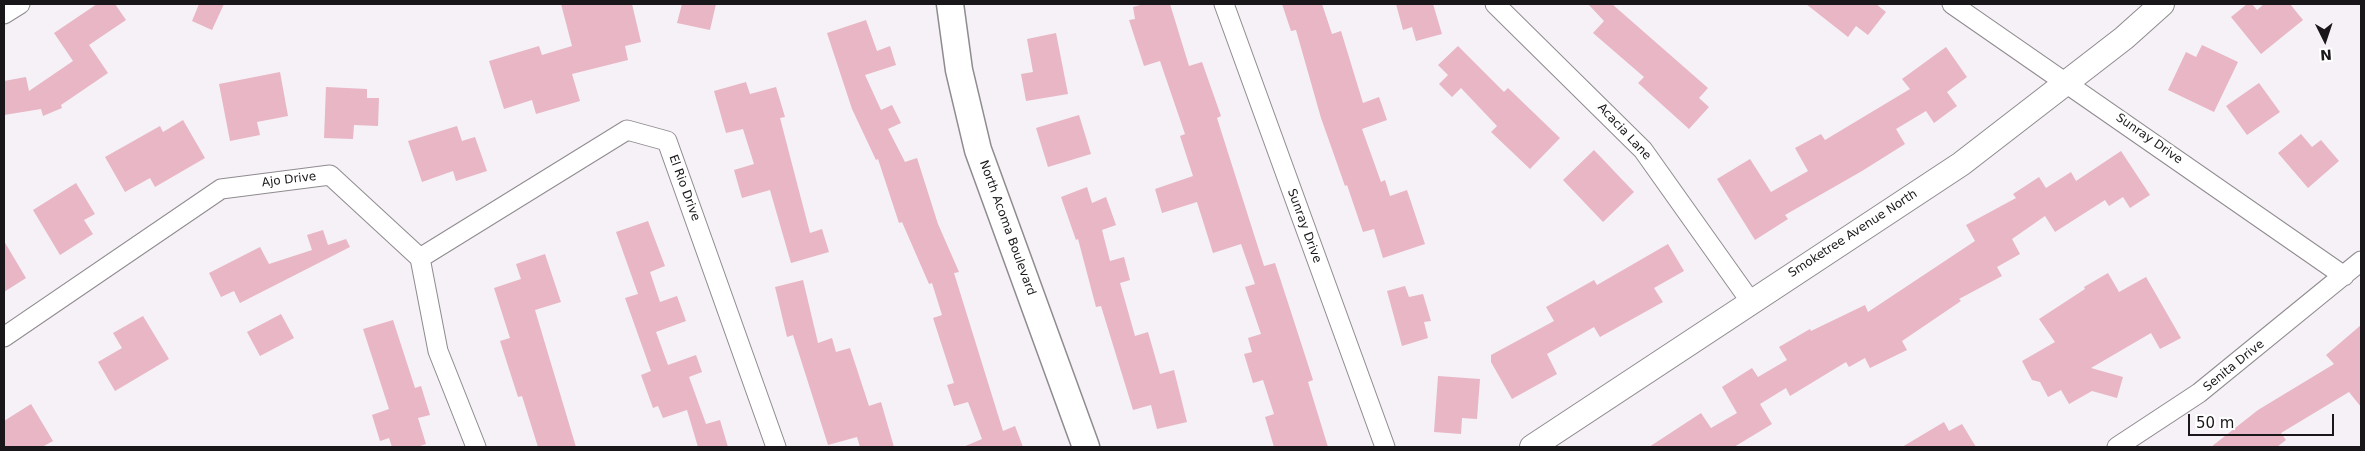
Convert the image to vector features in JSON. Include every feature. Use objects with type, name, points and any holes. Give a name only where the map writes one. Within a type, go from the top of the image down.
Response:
[{"type":"main road","name":"North Acoma Boulevard","points":[[950,4],[959,70],[978,150],[1086,447]]},
{"type":"street","points":[[4,14],[20,4]]},
{"type":"street","name":"Sunray Drive","points":[[1224,4],[1385,447]]},
{"type":"street","name":"Acacia Lane","points":[[1495,4],[1643,150],[1750,302]]},
{"type":"street","name":"Sunray Drive","points":[[1952,4],[2344,276]]},
{"type":"street","name":"Smoketree Avenue North","points":[[1532,447],[1961,164],[2068,83],[2124,38],[2162,4]]},
{"type":"street","name":"El Rio Drive","points":[[420,258],[627,130],[667,141],[776,447]]},
{"type":"street","name":"Ajo Drive","points":[[4,337],[221,189],[330,175],[420,258]]},
{"type":"street","points":[[420,258],[438,351],[476,447]]},
{"type":"street","name":"Senita Drive","points":[[2117,447],[2199,393],[2361,261]]},
{"type":"building","points":[[97,4],[115,4],[126,20],[89,45],[108,73],[61,105],[62,108],[43,116],[41,109],[4,115],[4,81],[26,77],[29,91],[73,61],[54,33]]},
{"type":"building","points":[[199,4],[224,4],[212,30],[192,21]]},
{"type":"building","points":[[561,4],[632,4],[641,42],[625,46],[628,60],[572,74],[580,101],[536,114],[532,100],[504,109],[489,61],[539,46],[542,55],[572,46]]},
{"type":"building","points":[[682,4],[716,4],[710,30],[677,23]]},
{"type":"building","points":[[1144,4],[1170,4],[1189,66],[1202,62],[1221,116],[1217,118],[1264,266],[1275,263],[1313,380],[1308,382],[1328,447],[1274,447],[1265,417],[1274,414],[1263,380],[1253,383],[1244,354],[1252,352],[1248,338],[1261,334],[1245,287],[1255,284],[1241,244],[1213,253],[1197,202],[1162,213],[1155,189],[1193,176],[1180,136],[1185,134],[1160,61],[1144,66],[1129,20],[1135,19],[1133,7]]},
{"type":"building","points":[[1282,4],[1322,4],[1332,34],[1341,31],[1363,103],[1379,97],[1387,120],[1362,129],[1381,182],[1385,180],[1390,196],[1407,190],[1425,244],[1383,258],[1374,229],[1363,232],[1321,118],[1296,30],[1291,31]]},
{"type":"building","points":[[1396,4],[1433,4],[1442,34],[1416,41],[1412,27],[1403,30]]},
{"type":"building","points":[[1588,4],[1612,4],[1708,88],[1699,98],[1709,107],[1689,129],[1638,83],[1644,77],[1593,33],[1604,21]]},
{"type":"building","points":[[1806,4],[1876,4],[1886,12],[1868,35],[1856,26],[1848,37]]},
{"type":"building","points":[[2247,4],[2252,4],[2257,10],[2264,4],[2290,4],[2303,20],[2261,54],[2231,17]]},
{"type":"building","points":[[866,20],[877,51],[890,46],[896,65],[865,75],[881,110],[892,105],[901,123],[888,129],[905,162],[917,158],[938,224],[959,272],[954,273],[1003,431],[1015,426],[1023,447],[963,447],[982,439],[968,402],[954,406],[947,385],[954,383],[933,318],[942,315],[932,283],[929,284],[902,222],[899,223],[878,159],[876,160],[852,109],[827,33]]},
{"type":"building","points":[[1056,33],[1068,94],[1026,101],[1021,74],[1033,72],[1027,39]]},
{"type":"building","points":[[2202,45],[2238,62],[2214,112],[2168,90],[2186,52],[2196,57]]},
{"type":"building","points":[[1458,46],[1504,92],[1508,88],[1560,138],[1530,169],[1491,132],[1497,126],[1461,88],[1452,97],[1439,84],[1448,75],[1438,65]]},
{"type":"building","points":[[1946,47],[1967,77],[1947,92],[1957,106],[1934,123],[1926,111],[1896,129],[1905,144],[1785,215],[1788,219],[1755,240],[1717,179],[1750,159],[1771,192],[1808,171],[1795,148],[1821,134],[1825,140],[1910,89],[1902,79]]},
{"type":"building","points":[[280,72],[288,116],[257,122],[260,135],[230,141],[219,84]]},
{"type":"building","points":[[746,82],[750,94],[776,87],[785,117],[780,118],[810,233],[822,229],[829,252],[791,263],[770,190],[742,198],[734,170],[754,164],[743,129],[726,133],[714,91]]},
{"type":"building","points":[[2259,83],[2280,112],[2247,135],[2226,106]]},
{"type":"building","points":[[326,87],[367,89],[367,98],[379,98],[378,126],[354,125],[353,139],[324,138]]},
{"type":"building","points":[[1079,115],[1091,154],[1048,167],[1036,128]]},
{"type":"building","points":[[183,120],[205,158],[155,187],[150,178],[125,192],[105,157],[160,126],[163,132]]},
{"type":"building","points":[[457,126],[462,141],[475,137],[487,171],[456,181],[453,171],[422,182],[408,141]]},
{"type":"building","points":[[2301,134],[2312,147],[2321,140],[2339,161],[2308,188],[2278,153]]},
{"type":"building","points":[[1594,150],[1634,192],[1603,222],[1563,180]]},
{"type":"building","points":[[2121,151],[2150,195],[2130,208],[2123,197],[2109,206],[2105,200],[2055,232],[2045,216],[2012,239],[2020,254],[1997,267],[2002,276],[1959,299],[1961,301],[1902,341],[1907,350],[1870,368],[1865,358],[1849,367],[1846,362],[1790,396],[1786,388],[1760,404],[1772,424],[1734,447],[1649,447],[1701,413],[1711,428],[1737,413],[1722,387],[1752,368],[1758,377],[1787,360],[1779,347],[1810,329],[1811,331],[1865,305],[1868,312],[1975,241],[1966,225],[2016,198],[2013,194],[2039,177],[2046,188],[2071,172],[2076,181]]},
{"type":"building","points":[[76,183],[95,214],[84,220],[93,234],[60,255],[33,210]]},
{"type":"building","points":[[1087,187],[1092,203],[1106,197],[1116,225],[1102,230],[1110,261],[1124,257],[1130,280],[1120,283],[1135,336],[1148,332],[1160,374],[1174,370],[1187,422],[1157,429],[1151,405],[1133,410],[1101,306],[1096,307],[1078,239],[1076,240],[1061,197]]},
{"type":"building","points":[[648,221],[665,266],[650,272],[660,302],[677,296],[686,321],[656,332],[668,365],[696,355],[702,372],[689,377],[706,424],[720,420],[728,447],[698,447],[687,410],[663,418],[658,406],[653,408],[641,375],[651,371],[625,298],[638,294],[616,232]]},
{"type":"building","points":[[323,230],[328,245],[346,239],[350,247],[240,303],[234,291],[221,297],[209,273],[260,247],[269,264],[312,250],[307,235]]},
{"type":"building","points":[[4,241],[26,278],[4,292]]},
{"type":"building","points":[[1668,244],[1684,271],[1654,288],[1663,302],[1600,337],[1594,327],[1547,354],[1557,374],[1512,399],[1491,362],[1491,355],[1554,321],[1546,307],[1594,280],[1597,285]]},
{"type":"building","points":[[545,254],[561,302],[535,310],[576,447],[538,447],[522,396],[518,397],[500,341],[510,338],[494,288],[521,279],[516,264]]},
{"type":"building","points":[[2108,273],[2119,292],[2146,277],[2181,338],[2160,349],[2151,333],[2091,368],[2123,377],[2117,398],[2092,391],[2069,404],[2061,390],[2048,397],[2040,382],[2032,380],[2022,361],[2055,342],[2039,319],[2085,289],[2084,287]]},
{"type":"building","points":[[803,280],[818,343],[832,338],[836,352],[850,348],[869,406],[881,402],[894,447],[860,447],[857,437],[828,445],[793,335],[787,337],[775,287]]},
{"type":"building","points":[[1405,286],[1409,297],[1423,294],[1431,321],[1424,322],[1428,338],[1402,346],[1387,291]]},
{"type":"building","points":[[281,314],[294,338],[260,356],[247,332]]},
{"type":"building","points":[[143,316],[169,359],[115,391],[98,362],[122,348],[113,333]]},
{"type":"building","points":[[393,320],[415,388],[421,386],[430,415],[418,418],[426,444],[417,447],[392,447],[389,438],[380,441],[372,415],[389,409],[363,329]]},
{"type":"building","points":[[2361,325],[2361,407],[2349,392],[2281,433],[2286,440],[2277,447],[2211,447],[2258,410],[2334,364],[2326,355]]},
{"type":"building","points":[[1438,376],[1480,379],[1477,419],[1462,418],[1461,434],[1434,432]]},
{"type":"building","points":[[31,404],[53,441],[42,447],[4,447],[4,421]]},
{"type":"building","points":[[1944,422],[1949,431],[1962,424],[1976,447],[1902,447]]}]
